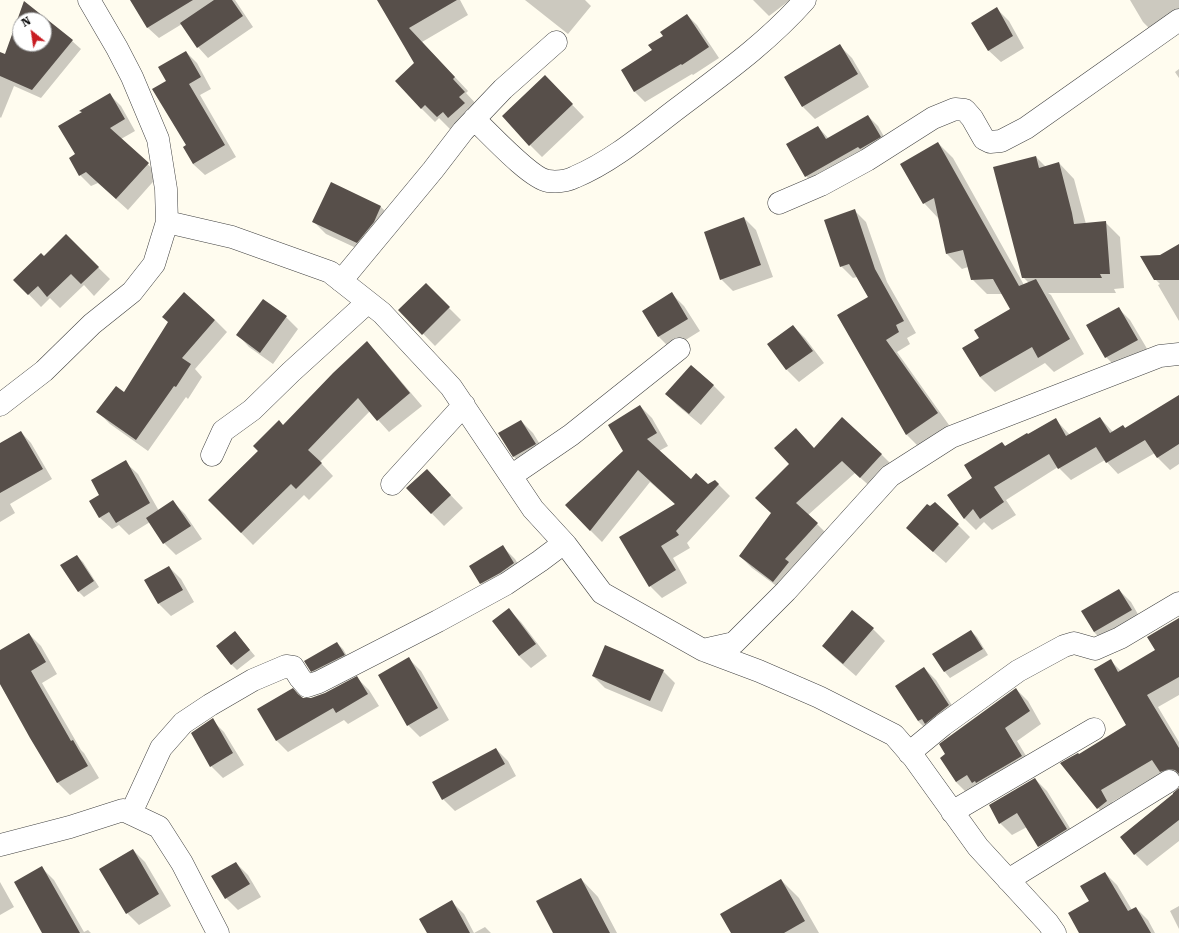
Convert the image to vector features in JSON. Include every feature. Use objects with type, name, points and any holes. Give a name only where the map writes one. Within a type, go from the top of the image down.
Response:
[{"type":"street","points":[[0,405],[44,371],[92,324],[132,292],[154,264],[167,222],[166,189],[158,139],[132,77],[90,0]]},
{"type":"street","points":[[474,118],[508,152],[532,173],[546,181],[559,181],[573,178],[597,167],[628,147],[738,63],[790,17],[805,0]]},
{"type":"street","points":[[779,203],[821,184],[867,160],[932,118],[955,109],[964,110],[972,118],[984,139],[990,142],[1001,141],[1026,128],[1179,20]]},
{"type":"street","points":[[341,281],[433,170],[462,131],[503,88],[556,42]]},
{"type":"street","points":[[167,222],[232,237],[330,272],[382,313],[451,387],[533,509],[564,543],[602,593],[703,650],[819,697],[894,735],[978,847],[1048,923],[1054,933]]},
{"type":"street","points":[[212,455],[223,431],[252,410],[291,372],[368,302]]},
{"type":"street","points":[[511,476],[571,435],[679,349]]},
{"type":"street","points":[[703,650],[734,643],[786,591],[890,476],[951,437],[1160,356],[1179,354]]},
{"type":"street","points":[[392,484],[464,406]]},
{"type":"street","points":[[131,813],[161,748],[183,723],[210,705],[253,680],[286,666],[292,667],[307,686],[319,682],[438,621],[506,584],[564,543]]},
{"type":"street","points":[[909,753],[943,725],[1018,671],[1064,646],[1074,643],[1095,650],[1120,638],[1179,603]]},
{"type":"street","points":[[952,812],[1094,729]]},
{"type":"street","points":[[1008,880],[1169,781]]},
{"type":"street","points":[[0,845],[70,827],[123,810],[131,813],[158,827],[182,863],[218,933]]},
{"type":"building","points":[[130,0],[193,0],[147,28]]},
{"type":"building","points":[[214,0],[232,0],[243,16],[197,48],[180,23]]},
{"type":"building","points":[[377,0],[457,0],[409,28],[455,77],[453,79],[465,92],[459,97],[465,103],[448,118],[443,112],[437,117],[425,105],[421,109],[395,81],[414,63]]},
{"type":"building","points":[[24,1],[38,12],[20,12]]},
{"type":"building","points":[[997,7],[1013,36],[988,51],[971,23]]},
{"type":"building","points":[[687,14],[709,47],[682,65],[681,64],[634,92],[621,70],[652,50],[648,45],[663,36],[660,32]]},
{"type":"building","points":[[52,23],[73,40],[32,90],[0,76],[0,52],[5,54],[12,34],[12,52],[52,52]]},
{"type":"building","points":[[840,44],[858,74],[802,107],[784,77]]},
{"type":"building","points":[[186,51],[201,77],[189,84],[225,145],[193,164],[183,147],[186,145],[152,89],[166,81],[158,67]]},
{"type":"building","points":[[545,75],[573,104],[529,146],[502,116]]},
{"type":"building","points":[[110,93],[125,119],[110,128],[149,163],[116,199],[86,172],[79,176],[69,158],[75,154],[58,126],[82,112],[79,111]]},
{"type":"building","points":[[868,115],[881,137],[860,149],[858,147],[805,177],[786,144],[818,126],[826,139]]},
{"type":"building","points":[[938,142],[1019,286],[1036,279],[1070,339],[1038,358],[1032,347],[980,377],[962,348],[979,338],[974,330],[1010,309],[993,279],[971,280],[963,250],[946,254],[934,198],[923,204],[900,164]]},
{"type":"building","points":[[1036,156],[1039,168],[1059,162],[1074,224],[1106,221],[1110,274],[1100,274],[1102,278],[1022,278],[993,167]]},
{"type":"building","points":[[331,182],[381,206],[374,222],[357,243],[312,222]]},
{"type":"building","points":[[855,209],[875,269],[904,321],[896,325],[899,332],[886,340],[938,413],[906,435],[837,315],[868,297],[849,264],[840,267],[824,220]]},
{"type":"building","points":[[744,217],[761,265],[720,280],[704,232]]},
{"type":"building","points":[[66,234],[99,267],[81,284],[71,274],[47,297],[38,286],[28,295],[13,280],[41,253],[44,256]]},
{"type":"building","points":[[1179,244],[1179,280],[1154,280],[1140,256],[1160,255]]},
{"type":"building","points":[[426,283],[450,307],[422,335],[398,310]]},
{"type":"building","points":[[184,292],[215,320],[182,358],[191,364],[176,387],[174,386],[136,440],[96,412],[116,386],[124,392],[168,322],[162,317]]},
{"type":"building","points":[[672,292],[688,319],[658,337],[642,311]]},
{"type":"building","points":[[263,299],[287,316],[260,353],[236,335]]},
{"type":"building","points":[[1119,307],[1138,340],[1105,358],[1086,325]]},
{"type":"building","points":[[793,325],[813,351],[786,370],[767,344]]},
{"type":"building","points":[[367,341],[410,393],[377,421],[358,398],[308,450],[322,463],[296,489],[291,484],[241,533],[208,500],[258,451],[253,446],[279,420],[283,425],[333,373]]},
{"type":"building","points":[[691,365],[714,385],[689,414],[665,394]]},
{"type":"building","points":[[1179,395],[1179,444],[1157,458],[1145,440],[1106,463],[1096,447],[1058,469],[1049,454],[994,487],[1004,502],[980,519],[973,509],[964,519],[947,495],[972,478],[964,465],[1002,442],[1005,446],[1056,418],[1066,436],[1100,417],[1110,433],[1123,425],[1125,428]]},
{"type":"building","points":[[640,405],[657,433],[647,439],[691,479],[696,473],[708,484],[715,480],[719,484],[676,531],[679,535],[661,546],[676,570],[649,587],[619,537],[675,504],[638,470],[590,531],[565,505],[623,451],[608,425]]},
{"type":"building","points":[[842,417],[882,454],[860,478],[842,461],[796,503],[818,523],[785,559],[789,562],[773,582],[739,556],[771,513],[755,498],[789,464],[774,448],[796,428],[814,448]]},
{"type":"building","points":[[521,420],[536,444],[513,457],[498,433]]},
{"type":"building","points":[[21,431],[43,469],[0,493],[0,443]]},
{"type":"building","points":[[126,460],[150,503],[116,523],[109,512],[99,518],[89,501],[99,495],[91,480]]},
{"type":"building","points":[[427,469],[451,495],[431,514],[406,488]]},
{"type":"building","points":[[173,500],[191,526],[163,544],[146,518]]},
{"type":"building","points":[[935,502],[959,524],[933,552],[906,528],[927,504],[930,506]]},
{"type":"building","points":[[503,545],[514,563],[480,584],[469,566]]},
{"type":"building","points":[[77,555],[94,581],[78,592],[60,565]]},
{"type":"building","points":[[169,566],[183,590],[158,604],[144,580]]},
{"type":"building","points":[[1119,589],[1132,610],[1094,632],[1081,611]]},
{"type":"building","points":[[509,608],[536,644],[519,656],[492,621]]},
{"type":"building","points":[[852,610],[874,628],[843,664],[822,646]]},
{"type":"building","points":[[1179,618],[1179,677],[1147,695],[1179,748],[1179,774],[1175,770],[1169,769],[1160,772],[1152,760],[1101,790],[1107,801],[1097,809],[1060,763],[1078,753],[1079,754],[1126,725],[1094,669],[1111,659],[1118,672],[1155,650],[1147,637]]},
{"type":"building","points":[[971,630],[983,649],[944,672],[932,654]]},
{"type":"building","points":[[235,631],[250,650],[231,665],[216,646]]},
{"type":"building","points":[[29,633],[46,662],[31,671],[71,741],[73,740],[88,766],[57,783],[0,684],[0,650]]},
{"type":"building","points":[[337,642],[345,655],[311,672],[304,661]]},
{"type":"building","points":[[605,645],[664,670],[650,701],[592,676]]},
{"type":"building","points":[[409,657],[438,708],[407,726],[378,675]]},
{"type":"building","points":[[924,667],[949,705],[925,724],[922,719],[918,721],[895,686]]},
{"type":"building","points":[[357,676],[368,694],[336,713],[333,708],[276,741],[257,709],[293,688],[303,698],[311,698],[325,693]]},
{"type":"building","points":[[1016,688],[1030,711],[1005,728],[1022,756],[976,783],[975,781],[972,783],[967,775],[956,782],[940,758],[945,754],[939,744]]},
{"type":"building","points":[[213,718],[233,753],[210,767],[191,733]]},
{"type":"building","points":[[496,748],[505,764],[442,800],[432,782]]},
{"type":"building","points":[[1035,778],[1067,829],[1038,847],[1017,813],[999,824],[989,805]]},
{"type":"building","points":[[1179,788],[1179,820],[1134,855],[1120,837]]},
{"type":"building","points":[[133,849],[159,894],[126,914],[99,869]]},
{"type":"building","points":[[236,862],[250,884],[225,899],[211,876]]},
{"type":"building","points":[[42,866],[80,933],[42,933],[14,882]]},
{"type":"building","points":[[1105,872],[1128,911],[1136,907],[1151,933],[1079,933],[1068,913],[1089,901],[1080,886]]},
{"type":"building","points":[[581,878],[610,933],[553,933],[536,901]]},
{"type":"building","points":[[781,879],[805,921],[784,933],[731,933],[720,914]]},
{"type":"building","points":[[452,900],[470,933],[427,933],[419,919]]}]
